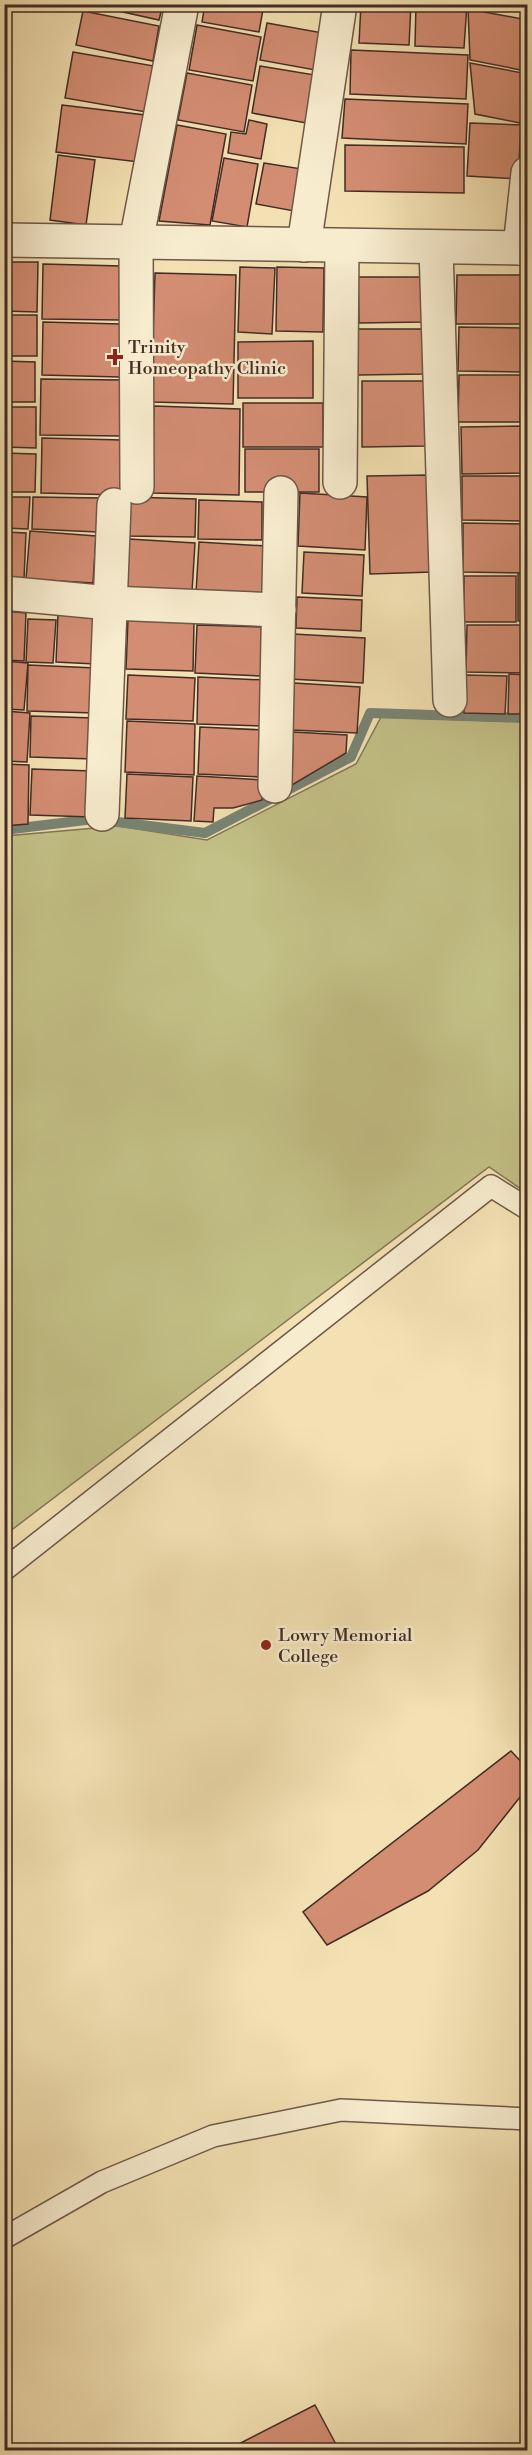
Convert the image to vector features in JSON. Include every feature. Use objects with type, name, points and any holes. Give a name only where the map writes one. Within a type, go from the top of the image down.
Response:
[{"type":"street","points":[[102,814],[110,603],[125,496],[136,242],[182,4]]},
{"type":"street","points":[[304,245],[340,4]]},
{"type":"street","points":[[4,240],[524,248],[528,173]]},
{"type":"street","points":[[340,482],[342,246]]},
{"type":"street","points":[[436,248],[450,700]]},
{"type":"street","points":[[275,786],[281,493]]},
{"type":"street","points":[[4,593],[110,603],[279,610]]},
{"type":"lane","points":[[4,1570],[491,1186],[528,1209]]},
{"type":"lane","points":[[4,2238],[102,2182],[213,2136],[341,2110],[528,2119]]},
{"type":"shaded area","points":[[381,717],[527,722],[527,1193],[489,1167],[5,1535],[5,836],[118,826],[207,840],[356,764]]},
{"type":"building","points":[[87,4],[163,4],[159,20]]},
{"type":"building","points":[[205,4],[264,4],[259,32],[202,22]]},
{"type":"building","points":[[361,4],[411,4],[409,45],[359,43]]},
{"type":"building","points":[[416,4],[467,4],[464,48],[415,46]]},
{"type":"building","points":[[468,9],[528,20],[526,71],[470,60]]},
{"type":"building","points":[[83,11],[159,26],[153,61],[76,45]]},
{"type":"building","points":[[267,23],[323,33],[315,70],[260,60]]},
{"type":"building","points":[[197,25],[261,37],[253,81],[189,70]]},
{"type":"building","points":[[351,50],[468,55],[466,99],[350,94]]},
{"type":"building","points":[[73,52],[154,66],[146,112],[65,98]]},
{"type":"building","points":[[470,63],[528,74],[520,123],[475,114]]},
{"type":"building","points":[[260,66],[315,75],[306,123],[252,113]]},
{"type":"building","points":[[187,73],[252,85],[244,132],[178,120]]},
{"type":"building","points":[[345,99],[468,104],[466,144],[342,138]]},
{"type":"building","points":[[62,105],[145,115],[139,162],[56,152]]},
{"type":"building","points":[[249,120],[267,124],[261,159],[228,153],[231,132],[246,134]]},
{"type":"building","points":[[470,123],[521,125],[518,179],[467,176]]},
{"type":"building","points":[[177,125],[226,134],[210,225],[159,221]]},
{"type":"building","points":[[345,145],[464,147],[464,193],[345,191]]},
{"type":"building","points":[[58,155],[95,160],[86,225],[50,220]]},
{"type":"building","points":[[224,158],[258,164],[247,227],[212,221]]},
{"type":"building","points":[[264,163],[302,169],[294,211],[256,204]]},
{"type":"building","points":[[4,262],[38,262],[37,312],[4,311]]},
{"type":"building","points":[[43,264],[121,266],[120,320],[42,319]]},
{"type":"building","points":[[240,267],[275,268],[272,334],[238,332]]},
{"type":"building","points":[[277,267],[324,268],[323,332],[276,331]]},
{"type":"building","points":[[155,273],[236,275],[233,404],[151,402]]},
{"type":"building","points":[[524,274],[528,275],[528,323],[524,323]]},
{"type":"building","points":[[457,275],[522,275],[522,324],[456,324]]},
{"type":"building","points":[[358,277],[422,277],[423,322],[359,323]]},
{"type":"building","points":[[4,315],[37,315],[37,356],[4,356]]},
{"type":"building","points":[[43,322],[121,324],[120,377],[42,375]]},
{"type":"building","points":[[459,327],[522,328],[521,372],[458,371]]},
{"type":"building","points":[[357,329],[425,329],[425,374],[358,375]]},
{"type":"building","points":[[313,341],[313,398],[238,398],[238,342]]},
{"type":"building","points":[[4,361],[35,362],[35,402],[4,402]]},
{"type":"building","points":[[459,375],[521,375],[520,422],[458,422]]},
{"type":"building","points":[[41,379],[122,380],[121,436],[40,435]]},
{"type":"building","points":[[362,381],[424,381],[425,446],[362,447]]},
{"type":"building","points":[[243,403],[323,403],[323,447],[243,447]]},
{"type":"building","points":[[154,406],[240,409],[239,495],[152,493]]},
{"type":"building","points":[[4,407],[36,407],[36,448],[4,447]]},
{"type":"building","points":[[524,426],[525,473],[462,474],[461,427]]},
{"type":"building","points":[[42,438],[122,440],[121,495],[41,493]]},
{"type":"building","points":[[245,449],[319,449],[319,492],[245,492]]},
{"type":"building","points":[[4,453],[36,454],[35,492],[4,492]]},
{"type":"building","points":[[430,475],[432,572],[370,574],[367,476]]},
{"type":"building","points":[[462,476],[526,476],[525,521],[462,520]]},
{"type":"building","points":[[300,493],[367,497],[365,550],[298,546]]},
{"type":"building","points":[[4,497],[30,497],[28,529],[4,528]]},
{"type":"building","points":[[33,497],[100,498],[97,532],[32,529]]},
{"type":"building","points":[[129,497],[196,499],[195,537],[127,536]]},
{"type":"building","points":[[199,500],[262,502],[262,540],[198,539]]},
{"type":"building","points":[[463,523],[527,524],[527,573],[463,572]]},
{"type":"building","points":[[30,531],[96,536],[93,583],[26,579]]},
{"type":"building","points":[[4,532],[26,533],[24,579],[4,577]]},
{"type":"building","points":[[129,539],[195,543],[192,592],[127,588]]},
{"type":"building","points":[[199,542],[266,546],[263,597],[196,593]]},
{"type":"building","points":[[304,552],[364,555],[362,596],[302,593]]},
{"type":"building","points":[[518,574],[528,574],[528,621],[518,621]]},
{"type":"building","points":[[464,576],[516,576],[516,622],[464,622]]},
{"type":"building","points":[[297,597],[362,600],[361,631],[296,628]]},
{"type":"building","points":[[4,611],[26,613],[24,661],[4,660]]},
{"type":"building","points":[[58,614],[97,616],[95,664],[56,662]]},
{"type":"building","points":[[28,619],[56,620],[53,663],[26,662]]},
{"type":"building","points":[[128,619],[194,622],[193,671],[126,669]]},
{"type":"building","points":[[197,625],[264,627],[261,676],[195,673]]},
{"type":"building","points":[[467,625],[528,625],[528,673],[466,672]]},
{"type":"building","points":[[293,634],[365,638],[363,683],[290,679]]},
{"type":"building","points":[[4,661],[28,663],[24,710],[4,709]]},
{"type":"building","points":[[28,665],[96,668],[94,713],[27,711]]},
{"type":"building","points":[[509,674],[528,675],[528,714],[508,714]]},
{"type":"building","points":[[128,675],[195,678],[193,721],[126,719]]},
{"type":"building","points":[[465,675],[507,676],[505,714],[464,713]]},
{"type":"building","points":[[198,677],[264,680],[262,726],[197,724]]},
{"type":"building","points":[[294,683],[360,687],[357,733],[292,730]]},
{"type":"building","points":[[4,711],[30,713],[27,762],[4,761]]},
{"type":"building","points":[[31,716],[94,718],[93,759],[30,757]]},
{"type":"building","points":[[127,721],[195,724],[194,775],[125,772]]},
{"type":"building","points":[[200,727],[264,730],[262,777],[198,774]]},
{"type":"building","points":[[293,732],[347,735],[346,753],[292,785]]},
{"type":"building","points":[[4,764],[29,765],[28,824],[4,826]]},
{"type":"building","points":[[32,769],[93,771],[92,817],[30,815]]},
{"type":"building","points":[[127,774],[193,777],[191,821],[125,818]]},
{"type":"building","points":[[197,776],[263,780],[262,800],[233,808],[214,808],[213,822],[194,821]]},
{"type":"building","points":[[511,1751],[528,1769],[528,1787],[478,1850],[428,1891],[327,1945],[303,1912]]},
{"type":"building","points":[[315,2405],[339,2450],[227,2450]]},
{"type":"waterway","points":[[4,830],[94,819],[205,833],[351,757],[370,713],[528,718]]},
{"type":"place","name":"Trinity Homeopathy Clinic","points":[[115,357]]},
{"type":"place","name":"Lowry Memorial College","points":[[266,1645]]}]
